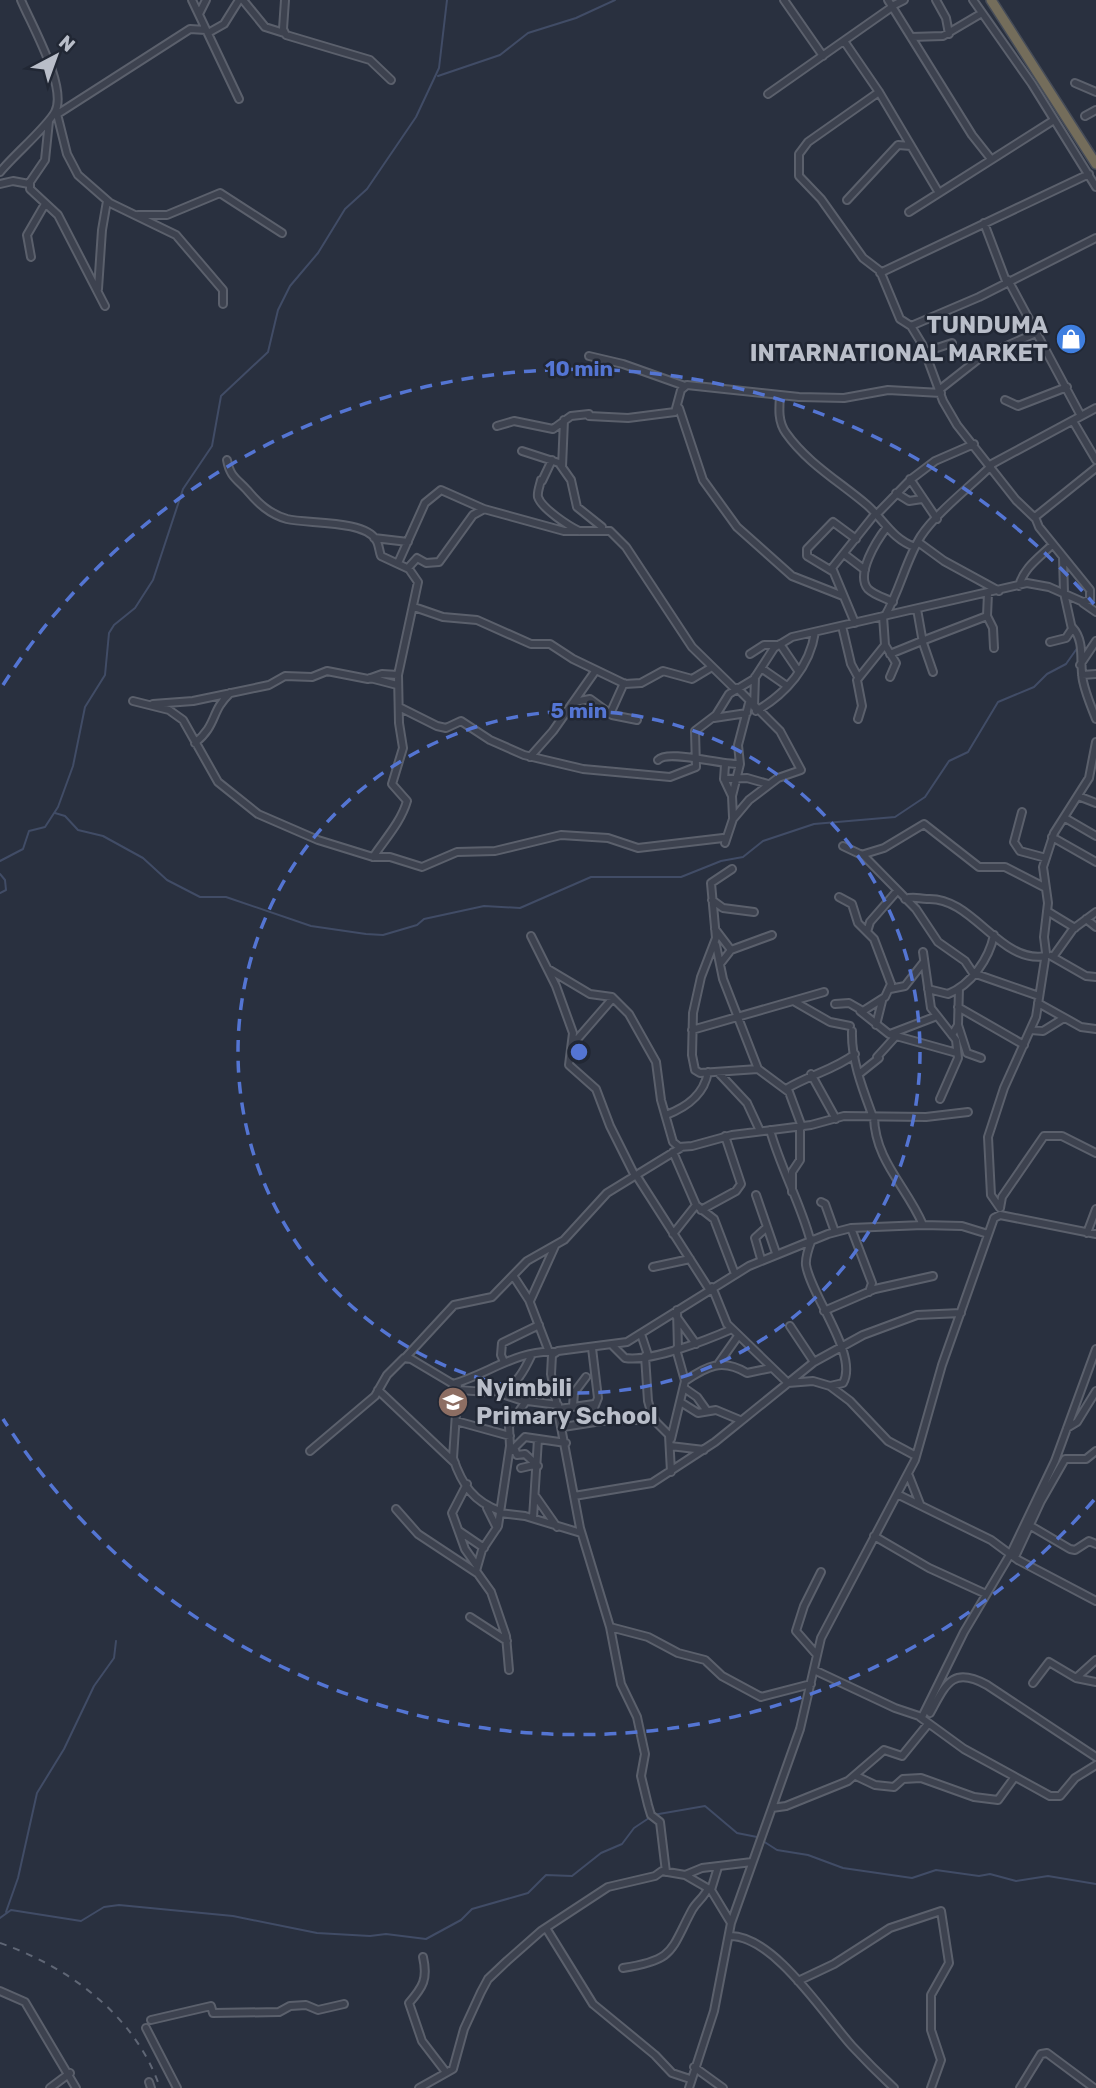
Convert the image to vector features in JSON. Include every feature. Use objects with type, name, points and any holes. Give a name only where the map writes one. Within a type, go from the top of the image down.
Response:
[{"type":"highway","points":[[991,0],[1096,164]]},
{"type":"street","points":[[21,0],[54,79],[58,101],[52,117],[45,160],[29,184]]},
{"type":"street","points":[[205,0],[192,2],[239,99]]},
{"type":"street","points":[[199,15],[205,0]]},
{"type":"street","points":[[0,172],[52,117],[190,29],[207,31],[224,24],[241,0],[265,27],[327,50],[370,60],[391,80]]},
{"type":"street","points":[[284,33],[285,0]]},
{"type":"street","points":[[797,0],[786,3],[823,56]]},
{"type":"street","points":[[768,94],[844,41],[891,4],[904,0]]},
{"type":"street","points":[[936,0],[946,18],[949,34]]},
{"type":"street","points":[[973,0],[1032,84],[1096,187]]},
{"type":"street","points":[[891,4],[991,159]]},
{"type":"street","points":[[911,37],[949,34],[982,13]]},
{"type":"street","points":[[844,41],[879,92],[939,193]]},
{"type":"street","points":[[1032,84],[1042,78]]},
{"type":"street","points":[[1075,83],[1096,92]]},
{"type":"street","points":[[879,92],[808,142],[799,154],[799,176],[821,200],[863,258],[880,273],[900,319],[911,326],[925,352],[940,392],[957,425],[1016,500],[1035,518],[1090,590],[1092,598],[1083,602]]},
{"type":"street","points":[[1045,105],[1055,99]]},
{"type":"street","points":[[1085,116],[1096,110]]},
{"type":"street","points":[[52,117],[78,175],[107,201],[176,234],[223,290],[223,304]]},
{"type":"street","points":[[909,212],[1054,120]]},
{"type":"street","points":[[847,200],[898,145],[911,146]]},
{"type":"street","points":[[880,273],[1069,186],[1089,173]]},
{"type":"street","points":[[0,184],[13,181],[29,184]]},
{"type":"street","points":[[29,184],[35,197],[58,215],[105,306]]},
{"type":"street","points":[[136,215],[167,215],[220,193],[282,233]]},
{"type":"street","points":[[98,291],[107,201]]},
{"type":"street","points":[[31,257],[27,235],[45,204]]},
{"type":"street","points":[[984,223],[1007,281],[1082,416]]},
{"type":"street","points":[[911,326],[979,297],[1096,238]]},
{"type":"street","points":[[589,356],[623,364],[685,386],[780,396],[844,398],[888,390],[940,392],[981,357],[1036,332]]},
{"type":"street","points":[[925,352],[952,343]]},
{"type":"street","points":[[685,386],[681,390],[679,408],[703,480],[737,527],[792,576],[844,596]]},
{"type":"street","points":[[1005,400],[1018,406],[1066,387]]},
{"type":"street","points":[[780,396],[779,418],[784,431],[830,478],[876,514],[904,543],[916,544],[999,591]]},
{"type":"street","points":[[496,426],[514,421],[553,429],[571,415],[628,418],[663,415],[679,408]]},
{"type":"street","points":[[890,677],[896,664],[885,645],[884,616],[893,601],[916,544],[990,465],[1096,408]]},
{"type":"street","points":[[562,467],[564,420]]},
{"type":"street","points":[[1073,421],[1096,460]]},
{"type":"street","points":[[832,571],[835,562],[910,479],[949,453],[974,444]]},
{"type":"street","points":[[522,452],[552,460],[562,467],[571,480],[577,507],[602,527]]},
{"type":"street","points":[[226,460],[232,477],[254,500],[275,514],[295,520],[341,525],[374,538],[408,542]]},
{"type":"street","points":[[552,460],[538,492],[541,502],[561,521],[580,532]]},
{"type":"street","points":[[1035,518],[1038,511],[1096,468]]},
{"type":"street","points":[[910,479],[937,519]]},
{"type":"street","points":[[133,701],[177,715],[189,727],[195,743],[218,782],[258,814],[318,840],[373,858],[390,857],[422,867],[457,852],[495,851],[561,835],[608,838],[633,848],[724,840],[733,819],[748,800],[768,784],[799,774],[801,769],[779,731],[692,647],[614,534],[606,530],[564,531],[484,509],[447,492],[436,492],[425,503],[398,562]]},
{"type":"street","points":[[896,493],[909,502],[922,499]]},
{"type":"street","points":[[408,568],[417,558],[426,563],[439,562],[473,515],[484,509]]},
{"type":"street","points":[[855,623],[832,571],[807,556],[807,549],[833,522],[856,539]]},
{"type":"street","points":[[887,527],[865,570],[866,587],[893,601]]},
{"type":"street","points":[[373,858],[381,842],[399,821],[407,801],[393,785],[403,748],[397,685],[418,582],[408,568],[381,556],[374,538]]},
{"type":"street","points":[[1019,586],[1022,575],[1053,544]]},
{"type":"street","points":[[844,554],[865,570]]},
{"type":"street","points":[[1063,557],[1065,593],[1072,627],[1082,644],[1093,649]]},
{"type":"street","points":[[750,654],[764,645],[779,644],[792,637],[1037,583],[1065,593],[1096,612]]},
{"type":"street","points":[[988,593],[987,616],[993,628],[994,648]]},
{"type":"street","points":[[414,607],[443,617],[477,620],[531,644],[550,644],[624,683],[636,684],[663,671],[692,679],[712,667]]},
{"type":"street","points":[[917,609],[922,641],[933,672]]},
{"type":"street","points":[[890,654],[987,616]]},
{"type":"street","points":[[842,626],[851,664],[858,677],[862,706],[858,719]]},
{"type":"street","points":[[1050,642],[1066,638],[1072,627]]},
{"type":"street","points":[[733,819],[732,796],[740,764],[738,745],[747,714],[753,707],[779,696],[799,672],[811,657],[815,632]]},
{"type":"street","points":[[1080,666],[1096,641]]},
{"type":"street","points":[[399,707],[437,726],[446,728],[461,721],[490,740],[529,757],[600,772],[670,778],[696,767],[695,731],[713,718],[724,698],[755,677],[779,644]]},
{"type":"street","points":[[779,644],[799,672]]},
{"type":"street","points":[[1082,644],[1080,666],[1088,703],[1096,719]]},
{"type":"street","points":[[858,677],[885,645]]},
{"type":"street","points":[[761,668],[787,686]]},
{"type":"street","points":[[529,757],[553,732],[596,670]]},
{"type":"street","points":[[148,704],[188,702],[269,685],[285,676],[312,677],[327,671],[397,685]]},
{"type":"street","points":[[370,678],[382,674],[398,675]]},
{"type":"street","points":[[1082,675],[1096,674]]},
{"type":"street","points":[[753,707],[755,677]]},
{"type":"street","points":[[610,714],[624,683]]},
{"type":"street","points":[[195,743],[211,729],[218,705],[230,693]]},
{"type":"street","points":[[574,702],[590,699],[610,714],[637,720]]},
{"type":"street","points":[[713,718],[747,714]]},
{"type":"street","points":[[1096,742],[1089,778],[1052,837],[1046,858],[1044,887],[1049,955],[1031,1030],[1007,1080],[988,1137],[991,1195],[1000,1212],[1096,1234]]},
{"type":"street","points":[[658,760],[669,754],[724,765],[740,764]]},
{"type":"street","points":[[724,765],[724,779],[732,796]]},
{"type":"street","points":[[724,779],[737,777],[768,784]]},
{"type":"street","points":[[1078,796],[1096,803]]},
{"type":"street","points":[[1022,812],[1014,842],[1020,851],[1046,858]]},
{"type":"street","points":[[1065,818],[1096,836]]},
{"type":"street","points":[[861,855],[884,848],[924,824],[979,867],[1005,867],[1044,887]]},
{"type":"street","points":[[1052,837],[1096,862]]},
{"type":"street","points":[[843,846],[861,855],[905,899],[938,942],[965,961],[975,974],[1039,999],[1081,1027],[1096,1029]]},
{"type":"street","points":[[732,869],[712,881],[715,943],[758,1069],[786,1089],[792,1097],[801,1127],[800,1160],[792,1172],[792,1195]]},
{"type":"street","points":[[867,932],[870,922],[897,891]]},
{"type":"street","points":[[839,897],[852,904],[858,923],[876,944],[890,989]]},
{"type":"street","points":[[905,899],[942,899],[1003,943],[1035,957],[1045,968]]},
{"type":"street","points":[[712,900],[723,908],[754,912]]},
{"type":"street","points":[[1046,911],[1074,928]]},
{"type":"street","points":[[1049,955],[1074,928],[1096,912]]},
{"type":"street","points":[[1086,919],[1096,927]]},
{"type":"street","points":[[715,929],[731,950]]},
{"type":"street","points":[[720,964],[731,950],[772,935]]},
{"type":"street","points":[[928,989],[948,994],[959,988],[975,974],[994,935]]},
{"type":"street","points":[[531,936],[548,969],[573,1033],[569,1065],[596,1089],[610,1126],[635,1175],[711,1288],[732,1329],[788,1383],[813,1381],[830,1387],[850,1401],[888,1441],[916,1456]]},
{"type":"street","points":[[715,943],[700,980],[692,1030],[695,1070],[718,1072],[758,1069]]},
{"type":"street","points":[[923,952],[931,1008],[952,1035],[957,1053],[940,1099]]},
{"type":"street","points":[[1035,957],[1049,955],[1086,976],[1096,977]]},
{"type":"street","points":[[876,1025],[883,999],[890,989],[905,986],[923,963]]},
{"type":"street","points":[[548,969],[590,994],[613,998],[629,1014],[656,1062],[673,1142],[682,1147]]},
{"type":"street","points":[[959,988],[958,1025],[967,1053],[981,1058]]},
{"type":"street","points":[[692,1030],[824,992]]},
{"type":"street","points":[[573,1044],[613,998]]},
{"type":"street","points":[[860,1011],[883,999]]},
{"type":"street","points":[[794,1002],[830,1022],[851,1028],[859,1074],[883,1159],[910,1196],[923,1224]]},
{"type":"street","points":[[835,1004],[849,1003],[893,1035],[957,1053]]},
{"type":"street","points":[[958,1007],[1024,1045]]},
{"type":"street","points":[[859,1074],[878,1058],[893,1035],[937,1016]]},
{"type":"street","points":[[1031,1030],[1043,1031],[1064,1018]]},
{"type":"street","points":[[952,1035],[958,1025]]},
{"type":"street","points":[[786,1089],[811,1074],[835,1067],[855,1054]]},
{"type":"street","points":[[666,1115],[681,1110],[699,1094],[708,1072]]},
{"type":"street","points":[[718,1072],[747,1103],[760,1131]]},
{"type":"street","points":[[811,1074],[836,1119]]},
{"type":"street","points":[[310,1451],[378,1390],[387,1375],[454,1305],[492,1297],[527,1261],[555,1246],[585,1220],[607,1193],[682,1147],[725,1136],[801,1127],[836,1119],[968,1112]]},
{"type":"street","points":[[769,1130],[811,1239],[806,1266],[841,1345],[845,1380],[840,1385],[830,1387]]},
{"type":"street","points":[[673,1234],[699,1208],[736,1191],[741,1184],[725,1136]]},
{"type":"street","points":[[689,2088],[714,2011],[732,1923],[800,1729],[817,1655],[830,1618],[874,1535],[899,1495],[916,1456],[933,1394],[988,1234],[994,1218],[1000,1212],[1002,1197],[1044,1136],[1062,1136],[1096,1153]]},
{"type":"street","points":[[673,1152],[699,1208],[714,1219],[735,1274]]},
{"type":"street","points":[[756,1195],[776,1253]]},
{"type":"street","points":[[821,1202],[825,1204],[835,1232]]},
{"type":"street","points":[[1087,1233],[1096,1209]]},
{"type":"street","points":[[458,1387],[503,1362],[532,1354],[613,1346],[627,1342],[761,1259],[835,1232],[852,1228],[923,1224],[962,1226],[988,1234]]},
{"type":"street","points":[[761,1259],[755,1238],[767,1227]]},
{"type":"street","points":[[852,1228],[872,1283],[869,1292]]},
{"type":"street","points":[[530,1301],[555,1246]]},
{"type":"street","points":[[653,1267],[690,1259]]},
{"type":"street","points":[[824,1311],[869,1292],[933,1276]]},
{"type":"street","points":[[514,1277],[530,1301],[553,1352],[551,1374],[581,1533],[610,1627],[621,1684],[637,1717],[645,1754],[642,1776],[644,1789],[651,1815],[660,1822],[666,1872]]},
{"type":"street","points":[[677,1313],[695,1344]]},
{"type":"street","points":[[670,1444],[682,1403],[684,1385],[677,1349],[677,1313]]},
{"type":"street","points":[[574,1496],[644,1485],[671,1472],[704,1450],[814,1362],[841,1345],[918,1315],[961,1313]]},
{"type":"street","points":[[503,1362],[500,1349],[502,1343],[539,1325]]},
{"type":"street","points":[[790,1326],[814,1362]]},
{"type":"street","points":[[613,1346],[625,1358],[647,1356],[695,1344],[732,1329]]},
{"type":"street","points":[[641,1334],[647,1356],[648,1401],[655,1420],[669,1436],[671,1472]]},
{"type":"street","points":[[719,1364],[738,1336]]},
{"type":"street","points":[[588,1423],[598,1398],[592,1348]]},
{"type":"street","points":[[1013,1555],[1055,1461],[1096,1349]]},
{"type":"street","points":[[498,1392],[517,1383],[532,1354]]},
{"type":"street","points":[[405,1358],[458,1387],[498,1392],[558,1407],[594,1404]]},
{"type":"street","points":[[684,1385],[704,1368],[719,1364],[734,1365],[747,1373],[771,1368]]},
{"type":"street","points":[[573,1406],[575,1393],[586,1377]]},
{"type":"street","points":[[684,1385],[697,1397],[707,1412]]},
{"type":"street","points":[[455,1463],[458,1387]]},
{"type":"street","points":[[378,1390],[455,1463],[474,1499],[500,1512],[533,1518],[581,1533]]},
{"type":"street","points":[[1067,1427],[1077,1422],[1096,1391]]},
{"type":"street","points":[[477,1570],[484,1548],[497,1528],[512,1452],[511,1421],[526,1401]]},
{"type":"street","points":[[682,1403],[693,1412],[724,1412],[740,1420]]},
{"type":"street","points":[[563,1427],[620,1419],[639,1422],[655,1420]]},
{"type":"street","points":[[456,1422],[510,1436]]},
{"type":"street","points":[[512,1452],[525,1437],[566,1443]]},
{"type":"street","points":[[533,1518],[538,1439]]},
{"type":"street","points":[[670,1444],[704,1450]]},
{"type":"street","points":[[920,1717],[986,1594],[1013,1555],[1065,1459],[1086,1459],[1096,1451]]},
{"type":"street","points":[[512,1452],[517,1455],[525,1454],[536,1466]]},
{"type":"street","points":[[521,1468],[536,1466]]},
{"type":"street","points":[[908,1475],[921,1506]]},
{"type":"street","points":[[467,1484],[452,1513],[465,1549],[491,1592],[507,1641],[509,1670]]},
{"type":"street","points":[[899,1495],[1096,1601]]},
{"type":"street","points":[[536,1497],[557,1527]]},
{"type":"street","points":[[486,1506],[497,1528]]},
{"type":"street","points":[[396,1509],[418,1534],[477,1570]]},
{"type":"street","points":[[1030,1525],[1070,1549],[1075,1550],[1088,1541],[1096,1544]]},
{"type":"street","points":[[458,1531],[484,1548]]},
{"type":"street","points":[[874,1535],[929,1568],[986,1594]]},
{"type":"street","points":[[817,1655],[796,1632],[804,1605],[821,1572]]},
{"type":"street","points":[[470,1617],[507,1641]]},
{"type":"street","points":[[485,1627],[498,1617]]},
{"type":"street","points":[[610,1627],[648,1637],[678,1653],[705,1660],[722,1676],[761,1697],[811,1684]]},
{"type":"street","points":[[1076,1678],[1096,1660]]},
{"type":"street","points":[[1033,1683],[1049,1662],[1076,1678],[1096,1682]]},
{"type":"street","points":[[814,1670],[920,1717],[1013,1778],[1044,1794],[1060,1796],[1075,1778],[1096,1765]]},
{"type":"street","points":[[920,1717],[930,1713],[952,1679],[968,1676],[987,1685],[1096,1757]]},
{"type":"street","points":[[772,1808],[786,1806],[856,1776],[880,1751],[888,1750],[902,1756],[928,1724]]},
{"type":"street","points":[[856,1776],[880,1787],[894,1787],[903,1779],[920,1778],[974,1797],[998,1800],[1013,1778]]},
{"type":"street","points":[[685,1875],[702,1868],[752,1862]]},
{"type":"street","points":[[624,1968],[659,1960],[671,1952],[693,1909],[710,1889],[718,1867]]},
{"type":"street","points":[[419,2088],[453,2068],[464,2029],[488,1979],[546,1928],[608,1887],[655,1876],[662,1871],[685,1875],[710,1889],[732,1923]]},
{"type":"street","points":[[798,1981],[834,1964],[890,1928],[941,1911],[949,1963],[931,1995],[931,2030],[941,2060],[931,2088]]},
{"type":"street","points":[[546,1928],[593,2004],[655,2054],[672,2073],[690,2079]]},
{"type":"street","points":[[729,1936],[744,1938],[765,1951],[798,1981],[852,2046],[894,2088]]},
{"type":"street","points":[[423,1957],[426,1976],[420,1992],[409,2003],[422,2041],[445,2071]]},
{"type":"street","points":[[0,1992],[25,2001],[76,2088]]},
{"type":"street","points":[[151,2020],[211,2006],[213,2013],[233,2014],[259,2010],[279,2012],[290,2006],[309,2005],[320,2010],[344,2004]]},
{"type":"street","points":[[146,2028],[177,2088]]},
{"type":"street","points":[[1020,2088],[1041,2054],[1047,2053],[1094,2088]]},
{"type":"street","points":[[694,2067],[723,2088]]},
{"type":"street","points":[[50,2088],[70,2074]]},
{"type":"waterway","points":[[0,861],[23,849],[29,831],[45,827],[58,807],[73,766],[85,707],[105,675],[109,633],[114,625],[135,608],[153,580],[183,489],[212,446],[221,396],[268,352],[278,310],[290,286],[318,253],[345,209],[367,189],[416,117],[439,68],[447,0]]},
{"type":"waterway","points":[[438,76],[500,55],[528,33],[576,18],[615,0]]},
{"type":"waterway","points":[[55,813],[65,816],[78,830],[103,836],[143,858],[167,880],[200,897],[226,897],[311,926],[383,935],[417,925],[424,919],[484,906],[520,908],[591,877],[681,877],[721,861],[743,857],[763,841],[814,824],[895,817],[925,797],[949,761],[968,752],[998,702],[1034,687],[1047,674],[1066,664],[1078,647]]},
{"type":"waterway","points":[[0,874],[5,880],[6,890],[0,893]]},
{"type":"waterway","points":[[6,1912],[18,1878],[37,1793],[64,1749],[94,1686],[114,1658],[116,1641]]},
{"type":"waterway","points":[[653,1815],[705,1806],[737,1833],[757,1837]]},
{"type":"waterway","points":[[0,1918],[11,1910],[81,1921],[104,1907],[119,1905],[233,1916],[317,1933],[370,1936],[386,1934],[426,1939],[461,1920],[472,1909],[528,1893],[546,1875],[572,1876],[601,1853],[622,1844],[634,1828],[649,1818]]},
{"type":"waterway","points":[[763,1841],[777,1850],[808,1855],[843,1868],[912,1878],[936,1870],[979,1876],[990,1874],[1016,1881],[1048,1876],[1096,1884]]},
{"type":"railway","points":[[0,1943],[51,1966],[97,1997],[135,2038],[160,2088]]},
{"type":"place","name":"TUNDUMA INTARNATIONAL MARKET","points":[[1071,339]]},
{"type":"place","name":"Nyimbili Primary School","points":[[453,1402]]}]
